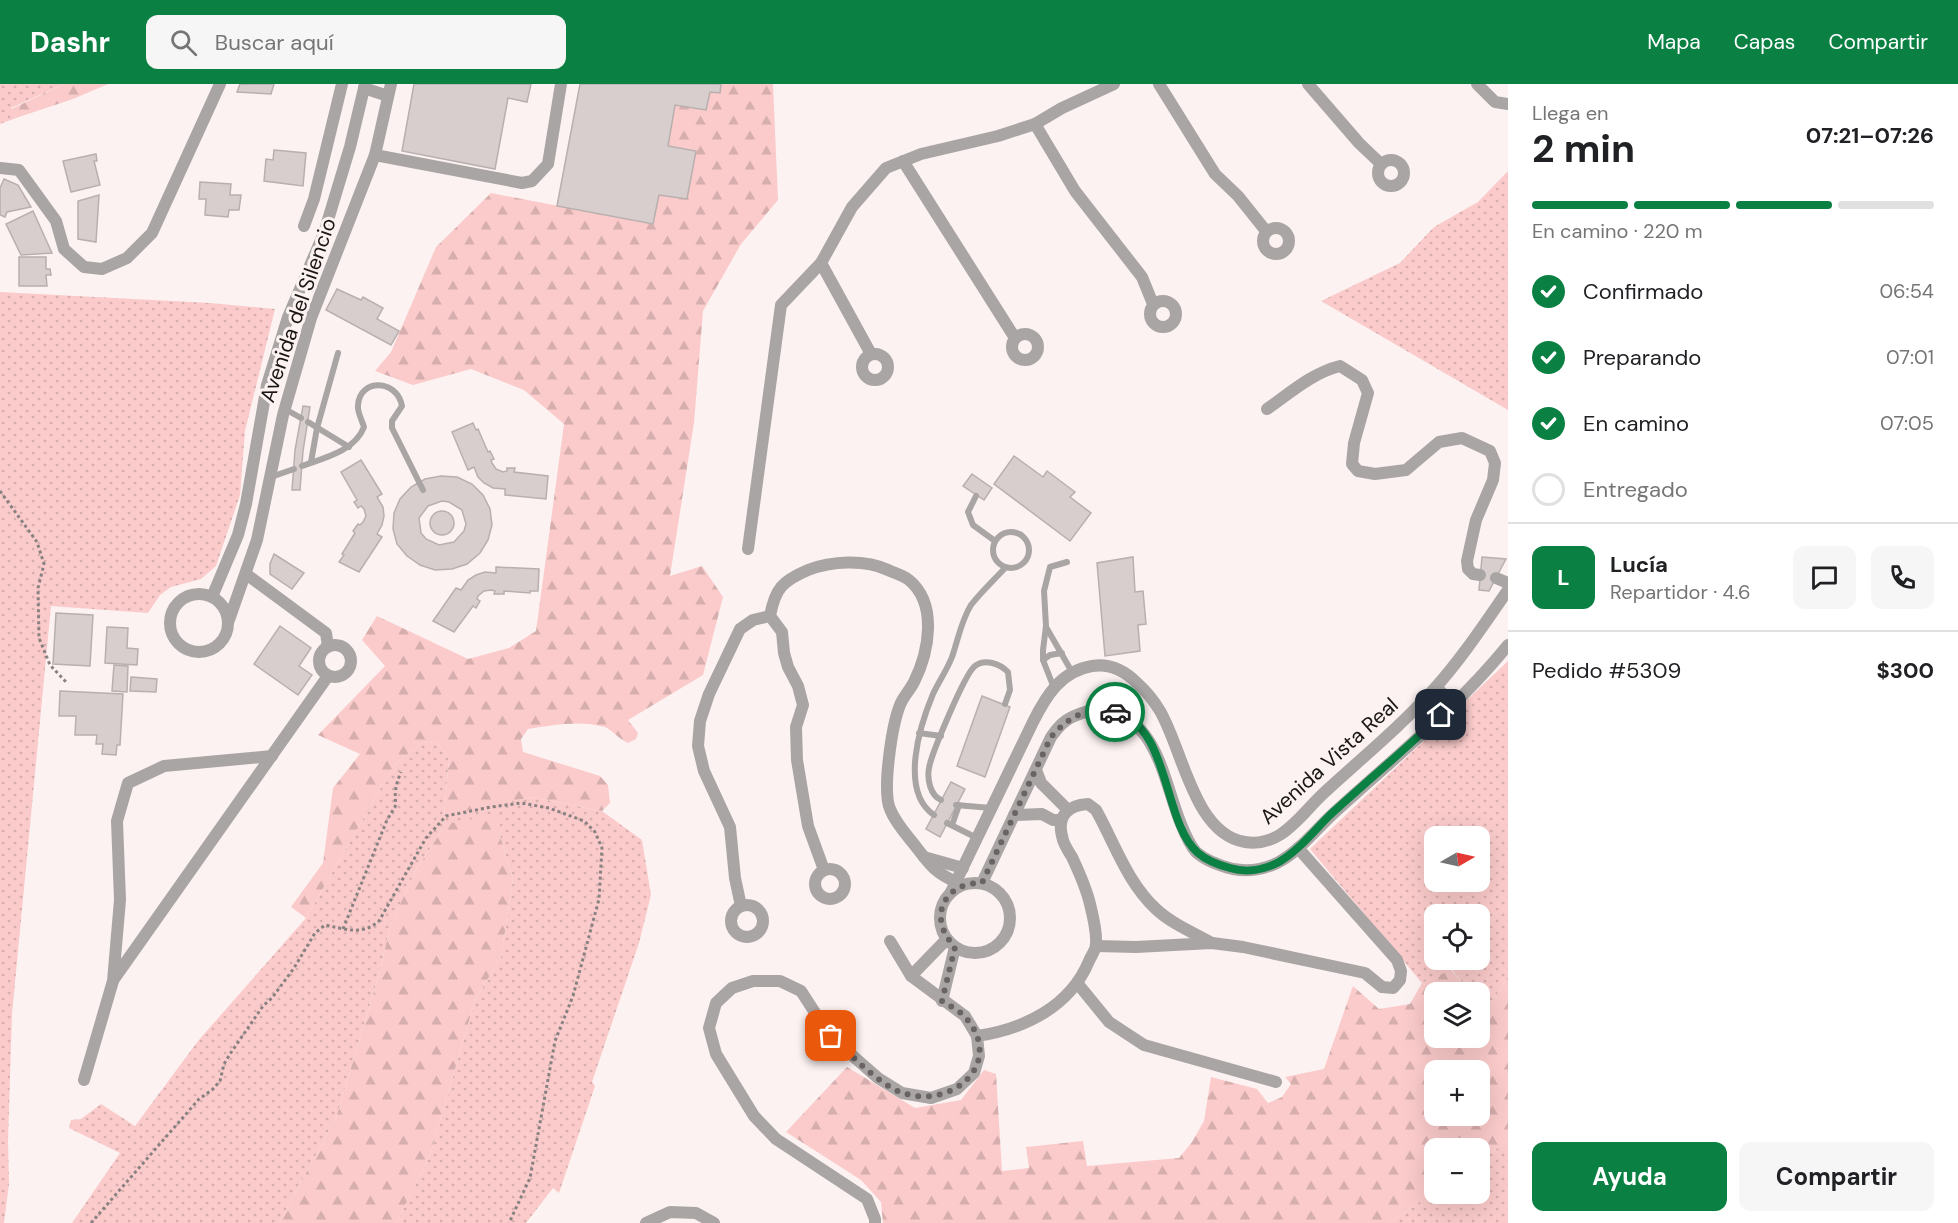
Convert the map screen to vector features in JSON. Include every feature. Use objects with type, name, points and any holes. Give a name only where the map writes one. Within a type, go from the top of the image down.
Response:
[{"type":"street","points":[[0,168],[19,170],[33,187],[56,221],[64,249],[84,267],[102,269],[127,258],[152,233],[220,84]]},
{"type":"street","points":[[304,226],[314,199],[342,84]]},
{"type":"street","points":[[375,155],[522,183],[532,181],[548,165],[561,84]]},
{"type":"street","points":[[748,549],[781,305],[821,263],[852,207],[886,168],[921,154],[998,136],[1035,124],[1062,108],[1114,84]]},
{"type":"street","points":[[1160,84],[1215,174],[1238,196],[1266,231]]},
{"type":"street","points":[[1308,84],[1359,143],[1381,164]]},
{"type":"street","points":[[1478,84],[1495,102],[1508,104]]},
{"type":"street","points":[[364,86],[390,90]]},
{"type":"street","name":"Avenida del Silencio","points":[[364,86],[350,147],[324,233],[288,317],[267,385],[241,525],[212,597],[196,594],[185,598],[177,605],[172,616],[171,627],[174,638],[182,646],[192,651],[203,652],[213,649],[222,641],[227,631],[256,540],[285,409],[311,318],[375,155],[390,90]]},
{"type":"street","points":[[1035,124],[1075,191],[1142,277],[1153,304]]},
{"type":"street","points":[[903,161],[1015,338]]},
{"type":"street","points":[[821,263],[871,354]]},
{"type":"street","points":[[1267,409],[1311,378],[1340,366],[1362,381],[1368,393],[1354,442],[1352,464],[1358,471],[1375,474],[1406,470],[1439,442],[1462,438],[1490,451],[1495,463],[1492,480],[1476,520],[1467,561],[1468,569],[1477,575]]},
{"type":"street","points":[[824,870],[808,826],[797,760],[796,727],[803,705],[798,686],[788,667],[782,632],[770,616],[774,596],[788,579],[819,566],[852,563],[882,567],[909,580],[924,600],[928,622],[926,648],[915,681],[900,705],[891,739],[888,776],[889,807],[901,829],[938,873],[954,887]]},
{"type":"street","points":[[246,574],[326,633],[328,647]]},
{"type":"street","name":"Avenida Vista Real","points":[[954,887],[1041,706],[1063,678],[1083,668],[1101,665],[1115,668],[1129,676],[1144,689],[1159,709],[1198,802],[1211,822],[1226,836],[1246,843],[1267,842],[1283,834],[1324,793],[1393,732],[1436,687],[1508,590]]},
{"type":"street","points":[[212,597],[224,609],[229,620]]},
{"type":"street","points":[[741,906],[735,878],[730,827],[704,771],[698,746],[700,721],[709,694],[740,629],[753,620],[770,616]]},
{"type":"street","points":[[334,645],[344,648],[351,656],[351,667],[344,676],[333,678],[328,676],[320,669],[321,653],[334,645]]},
{"type":"street","name":"Avenida Vista Real","points":[[982,883],[1051,737],[1063,723],[1099,709],[1118,712],[1145,733],[1166,779],[1186,837],[1197,852],[1215,864],[1235,869],[1255,870],[1277,863],[1298,848],[1453,704],[1508,645]]},
{"type":"street","points":[[113,981],[328,676]]},
{"type":"street","points":[[1436,687],[1453,704]]},
{"type":"street","points":[[1393,732],[1406,748]]},
{"type":"street","points":[[84,1080],[113,981],[120,900],[117,821],[128,783],[164,766],[272,756]]},
{"type":"street","points":[[1166,779],[1184,765]]},
{"type":"street","points":[[977,1036],[1023,1026],[1062,1000],[1078,984],[1096,946],[1090,903],[1077,868],[1062,838],[1064,815],[1041,783],[1036,770]]},
{"type":"street","points":[[1014,815],[1042,814],[1053,820],[1077,805],[1088,804],[1096,810],[1129,876],[1142,894],[1166,916],[1212,942]]},
{"type":"street","points":[[1096,946],[1136,947],[1212,942],[1365,973],[1382,987],[1393,987],[1401,980],[1397,960],[1298,848]]},
{"type":"street","points":[[924,856],[963,868]]},
{"type":"street","points":[[982,883],[1002,894],[1011,915],[1010,927],[998,946],[976,953],[965,952],[951,943],[942,931],[941,910],[954,887],[982,883]]},
{"type":"street","points":[[875,1223],[867,1199],[776,1139],[754,1116],[716,1054],[710,1028],[716,1004],[732,988],[753,981],[780,981],[801,991],[831,1036],[878,1078],[902,1093],[931,1098],[957,1089],[974,1073],[979,1056],[977,1036],[965,1016],[911,976],[890,941]]},
{"type":"street","points":[[911,976],[951,943]]},
{"type":"street","points":[[942,1001],[951,943]]},
{"type":"street","points":[[1078,984],[1109,1022],[1144,1045],[1276,1082]]},
{"type":"street","points":[[646,1223],[670,1212],[696,1213],[714,1223]]},
{"type":"lane","points":[[311,462],[316,428],[338,352]]},
{"type":"lane","points":[[302,466],[349,447],[362,433],[364,427],[358,410],[360,396],[364,391],[378,385],[392,388],[397,393],[402,406],[392,420],[392,428],[423,490]]},
{"type":"lane","points":[[285,409],[301,418]]},
{"type":"lane","points":[[308,422],[349,447]]},
{"type":"lane","points":[[271,477],[294,469]]},
{"type":"lane","points":[[976,496],[968,512],[973,525],[995,541]]},
{"type":"lane","points":[[1009,532],[1022,535],[1029,545],[1028,558],[1019,567],[1005,568],[995,561],[991,549],[997,537],[1009,532]]},
{"type":"lane","points":[[1054,688],[1043,660],[1046,626],[1044,591],[1050,567],[1067,562]]},
{"type":"lane","points":[[934,815],[922,802],[917,789],[915,766],[919,733],[934,691],[952,659],[961,628],[971,606],[1005,568]]},
{"type":"lane","points":[[1046,626],[1073,673]]},
{"type":"lane","points":[[1043,660],[1050,655],[1062,653]]},
{"type":"lane","points":[[941,800],[936,798],[930,789],[929,767],[957,696],[974,666],[994,663],[1008,672],[1010,690],[1005,704]]},
{"type":"lane","points":[[919,733],[941,735]]},
{"type":"lane","points":[[915,766],[929,767]]},
{"type":"lane","points":[[977,838],[950,824],[958,805],[992,808]]},
{"type":"path","points":[[0,491],[37,542],[44,564],[38,588],[39,638],[50,665],[67,683]]},
{"type":"path","points":[[343,929],[382,829],[396,805],[394,795],[401,771]]},
{"type":"path","points":[[93,1223],[199,1099],[220,1081],[224,1064],[230,1054],[262,1006],[272,998],[294,969],[315,933],[325,925],[357,931],[370,929],[378,921],[426,838],[446,816],[521,803],[572,815],[584,821],[595,832],[602,848],[599,899],[573,996],[555,1041],[530,1178],[509,1223]]},
{"type":"green space","points":[[0,84],[64,84],[11,108],[16,118],[0,124]]},
{"type":"green space","points":[[64,84],[108,84],[73,99],[16,118],[11,109]]},
{"type":"green space","points":[[679,84],[773,84],[778,200],[741,244],[703,311],[694,423],[670,576],[702,566],[723,597],[703,675],[628,720],[638,733],[636,739],[628,743],[608,728],[596,725],[566,724],[528,729],[521,739],[523,752],[600,776],[608,785],[610,803],[602,811],[532,797],[446,815],[446,824],[501,814],[499,832],[513,879],[501,957],[475,1000],[430,1155],[396,1223],[279,1223],[336,1118],[380,971],[390,926],[417,868],[443,829],[449,757],[436,743],[423,742],[394,765],[306,918],[291,907],[323,863],[333,788],[360,754],[318,735],[385,666],[362,640],[377,616],[468,659],[509,648],[536,631],[564,424],[524,390],[471,369],[413,385],[375,371],[391,352],[436,247],[491,193],[653,224]]},
{"type":"green space","points":[[1508,171],[1508,410],[1321,301],[1400,263],[1434,227],[1478,202]]},
{"type":"green space","points":[[0,292],[210,303],[275,309],[245,431],[240,495],[216,566],[201,579],[171,587],[160,595],[148,613],[51,606],[12,1014],[9,1184],[4,1223],[0,1223]]},
{"type":"green space","points":[[1508,661],[1508,977],[1490,1004],[1490,982],[1462,982],[1452,970],[1422,983],[1310,849]]},
{"type":"green space","points":[[423,742],[436,743],[449,757],[443,829],[417,868],[390,926],[380,971],[336,1118],[279,1223],[72,1223],[120,1153],[69,1128],[71,1120],[81,1119],[101,1104],[135,1126],[198,1041],[306,918],[394,765]]},
{"type":"green space","points":[[532,797],[602,811],[642,840],[651,895],[639,943],[592,1082],[595,1086],[559,1193],[553,1188],[526,1223],[396,1223],[430,1155],[475,1000],[501,957],[513,879],[499,832],[445,824],[445,814]]},
{"type":"green space","points":[[1451,970],[1461,982],[1424,982]]},
{"type":"green space","points":[[1508,977],[1508,1141],[1490,1153],[1490,1138],[1424,1138],[1424,1199],[1389,1223],[883,1223],[881,1202],[861,1180],[786,1132],[847,1067],[915,1108],[961,1100],[984,1070],[996,1074],[1002,1171],[1029,1168],[1026,1147],[1083,1141],[1087,1166],[1179,1158],[1192,1142],[1204,1121],[1211,1077],[1257,1089],[1268,1103],[1282,1097],[1291,1084],[1285,1077],[1324,1069],[1353,986],[1379,1009],[1410,1004],[1424,982],[1424,1048],[1490,1048],[1490,1004]]},
{"type":"green space","points":[[1508,1141],[1508,1223],[1389,1223],[1424,1199],[1424,1204],[1490,1204],[1490,1153]]},
{"type":"building","points":[[240,84],[274,84],[271,94],[237,92]]},
{"type":"building","points":[[414,84],[531,84],[527,102],[508,98],[495,169],[402,151]]},
{"type":"building","points":[[580,84],[721,84],[720,93],[710,92],[706,110],[675,105],[668,146],[696,151],[687,199],[659,195],[653,224],[557,206]]},
{"type":"building","points":[[274,150],[306,153],[303,186],[264,181],[266,159],[273,160]]},
{"type":"building","points":[[96,154],[97,161],[94,161],[100,185],[71,192],[63,161]]},
{"type":"building","points":[[4,179],[18,185],[31,207],[7,212],[5,217],[0,215],[0,188]]},
{"type":"building","points":[[200,182],[231,184],[230,195],[241,195],[239,210],[229,210],[228,217],[205,215],[206,199],[199,199]]},
{"type":"building","points":[[99,195],[96,242],[78,239],[78,201]]},
{"type":"building","points":[[33,211],[52,253],[21,255],[6,224]]},
{"type":"building","points":[[19,257],[46,257],[46,269],[50,269],[51,275],[46,275],[47,286],[19,286]]},
{"type":"building","points":[[337,289],[361,300],[363,297],[383,308],[377,319],[399,331],[391,345],[326,310]]},
{"type":"building","points":[[303,406],[310,407],[300,490],[292,490],[295,450]]},
{"type":"building","points":[[473,423],[494,459],[491,460],[496,469],[503,472],[507,471],[507,468],[515,468],[514,472],[548,476],[546,499],[505,495],[505,489],[493,488],[484,483],[478,477],[474,467],[468,470],[452,432]]},
{"type":"building","points":[[1014,456],[1043,477],[1047,471],[1075,492],[1070,497],[1091,513],[1070,541],[994,484]]},
{"type":"building","points":[[361,460],[382,494],[377,497],[383,507],[384,516],[377,534],[382,537],[359,572],[339,562],[355,533],[353,531],[366,516],[364,509],[361,506],[358,508],[354,502],[357,500],[341,472]]},
{"type":"building","points":[[972,474],[992,488],[984,500],[963,486]]},
{"type":"building","points":[[441,476],[457,477],[472,484],[483,495],[490,509],[492,525],[488,540],[480,553],[467,564],[452,569],[435,570],[420,565],[407,556],[397,544],[393,529],[394,513],[400,499],[411,487],[425,479]],"holes":[[[442,501],[449,502],[462,510],[466,524],[464,531],[454,542],[439,545],[426,539],[421,533],[419,518],[428,506]]]},
{"type":"building","points":[[442,511],[451,514],[454,523],[451,532],[442,535],[433,532],[430,523],[433,514]]},
{"type":"building","points":[[274,554],[304,573],[292,589],[270,574],[270,564]]},
{"type":"building","points":[[1133,557],[1135,592],[1143,591],[1146,624],[1138,625],[1140,651],[1105,656],[1097,563]]},
{"type":"building","points":[[1482,557],[1506,559],[1489,591],[1479,590]]},
{"type":"building","points":[[496,567],[539,569],[538,591],[530,591],[530,593],[504,591],[504,594],[494,594],[495,591],[484,591],[478,596],[477,599],[480,601],[476,608],[473,606],[454,632],[433,621],[456,588],[461,590],[468,580],[476,575],[485,572],[496,573]]},
{"type":"building","points":[[56,613],[93,615],[90,666],[53,664]]},
{"type":"building","points":[[280,626],[311,648],[299,666],[312,675],[298,695],[254,664]]},
{"type":"building","points":[[107,627],[128,628],[127,648],[138,649],[137,665],[105,663]]},
{"type":"building","points":[[114,665],[128,666],[127,692],[112,691]]},
{"type":"building","points":[[131,677],[157,679],[156,692],[130,691]]},
{"type":"building","points":[[60,691],[123,694],[120,745],[117,745],[116,755],[102,754],[103,744],[96,744],[97,735],[75,735],[76,716],[59,716]]},
{"type":"building","points":[[982,696],[1010,707],[985,777],[957,766]]},
{"type":"building","points":[[951,782],[965,789],[940,837],[926,829]]},
{"type":"way so far","points":[[831,1036],[878,1078],[902,1093],[931,1098],[957,1089],[974,1073],[979,1056],[977,1036],[965,1016],[942,1001],[955,947],[942,931],[941,910],[951,892],[971,883],[982,883],[1051,737],[1063,723],[1099,709],[1115,712]]},
{"type":"route","points":[[1115,712],[1145,733],[1166,779],[1186,837],[1197,852],[1215,864],[1235,869],[1255,870],[1277,863],[1298,848],[1441,715]]}]
